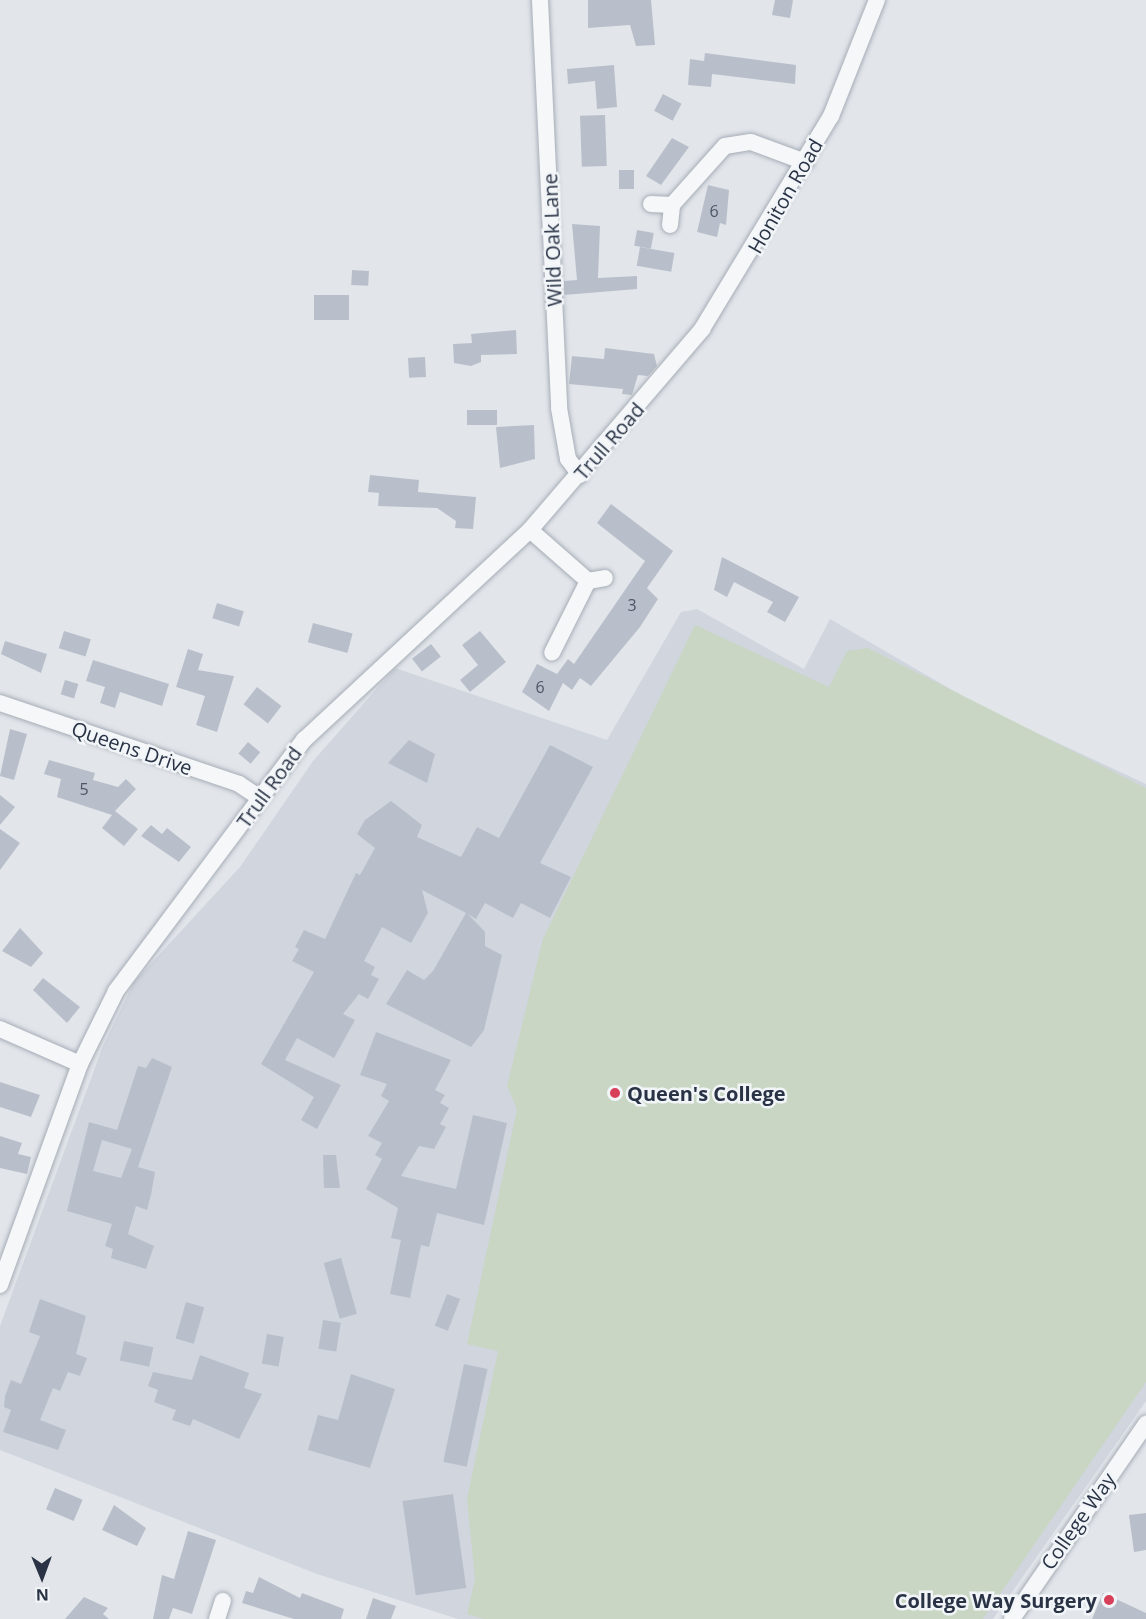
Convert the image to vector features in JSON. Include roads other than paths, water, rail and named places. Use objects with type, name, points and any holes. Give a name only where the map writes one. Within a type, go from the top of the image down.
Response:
[{"type":"street","name":"Wild Oak Lane","points":[[540,0],[559,408],[568,459],[580,475]]},
{"type":"street","name":"Honiton Road","points":[[665,376],[741,272],[806,162],[831,116],[877,0]]},
{"type":"street","points":[[670,225],[672,205],[724,146],[751,142],[806,162]]},
{"type":"street","points":[[651,204],[672,205]]},
{"type":"street","name":"Trull Road","points":[[0,1285],[80,1064],[116,991],[260,798],[332,710],[530,530],[665,376]]},
{"type":"street","points":[[530,530],[588,581]]},
{"type":"street","points":[[588,581],[605,578]]},
{"type":"street","points":[[552,653],[588,581]]},
{"type":"street","name":"Queens Drive","points":[[0,703],[239,784],[260,798]]},
{"type":"street","points":[[0,1029],[80,1064]]},
{"type":"street","name":"College Way","points":[[1012,1619],[1146,1425]]},
{"type":"street","points":[[217,1619],[223,1601]]},
{"type":"place","name":"Queen's College","points":[[615,1093]]},
{"type":"place","name":"College Way Surgery","points":[[1109,1600]]}]
